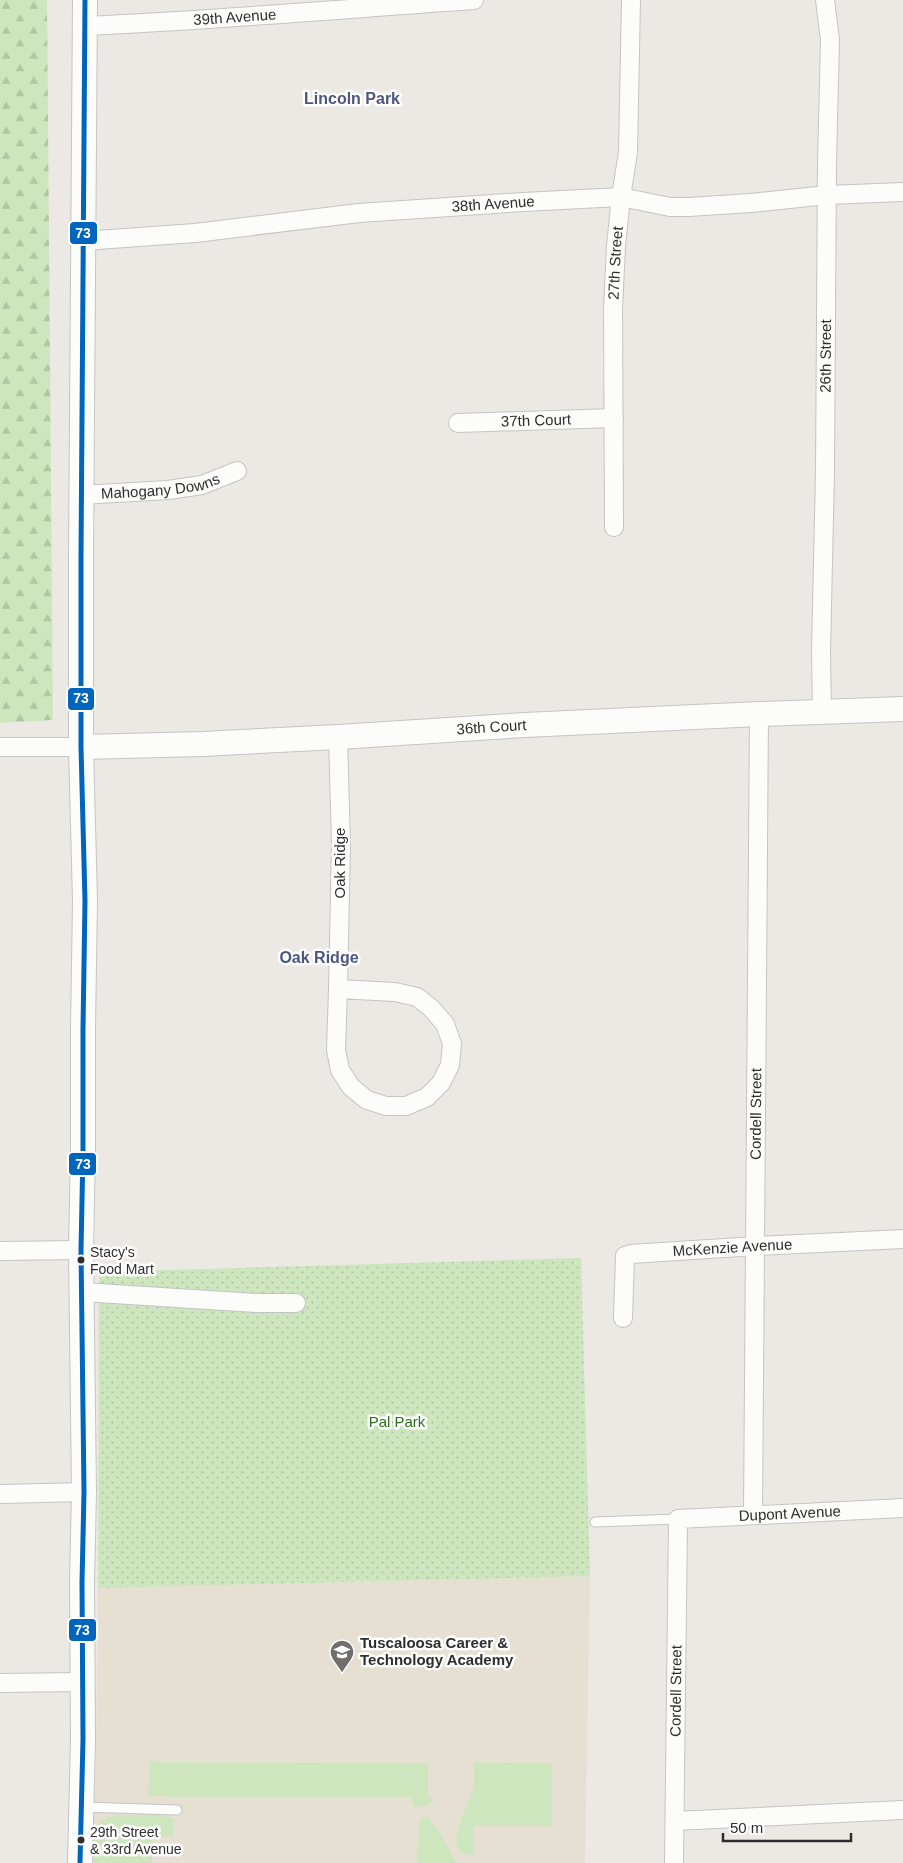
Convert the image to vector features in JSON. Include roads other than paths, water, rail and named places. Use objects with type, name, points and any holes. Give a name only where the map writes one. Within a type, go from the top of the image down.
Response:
[{"type":"street","points":[[80,1863],[84,1492],[81,1250],[83,1151],[82,1028],[85,901],[81,746],[81,495],[85,0]]},
{"type":"street","name":"39th Avenue","points":[[84,26],[179,22],[474,0]]},
{"type":"street","name":"27th Street","points":[[614,528],[613,309],[616,246],[628,152],[631,0]]},
{"type":"street","name":"26th Street","points":[[822,712],[821,653],[830,40],[825,0]]},
{"type":"street","name":"38th Avenue","points":[[83,241],[195,234],[359,213],[523,202],[621,197],[670,207],[689,207],[827,195],[903,192]]},
{"type":"street","name":"37th Court","points":[[458,423],[614,418]]},
{"type":"street","name":"Mahogany Downs","points":[[81,495],[168,490],[202,485],[237,471]]},
{"type":"street","name":"36th Court","points":[[81,746],[188,744],[338,737],[441,729],[903,709]]},
{"type":"street","name":"Cordell Street","points":[[753,1514],[760,714]]},
{"type":"street","name":"Oak Ridge","points":[[338,737],[342,845],[336,1050],[340,1070],[351,1088],[367,1100],[386,1106],[406,1106],[427,1097],[442,1083],[450,1064],[452,1044],[445,1024],[431,1008],[417,997],[395,992],[338,989]]},
{"type":"street","points":[[0,747],[81,746]]},
{"type":"street","name":"McKenzie Avenue","points":[[623,1318],[625,1256],[630,1254],[903,1239]]},
{"type":"street","points":[[0,1251],[81,1250]]},
{"type":"street","points":[[82,1292],[257,1303],[296,1303]]},
{"type":"street","points":[[0,1494],[84,1492]]},
{"type":"street","name":"Dupont Avenue","points":[[678,1518],[903,1508]]},
{"type":"street","name":"Cordell Street","points":[[674,1863],[678,1518]]},
{"type":"street","points":[[0,1683],[82,1682]]},
{"type":"street","points":[[675,1821],[903,1810]]},
{"type":"lane","points":[[595,1522],[678,1518]]},
{"type":"lane","points":[[82,1807],[177,1810]]},
{"type":"place","name":"Stacy's Food Mart","points":[[81,1260]]},
{"type":"place","name":"Tuscaloosa Career & Technology Academy","points":[[342,1673]]},
{"type":"place","name":"29th Street & 33rd Avenue","points":[[81,1840]]},
{"type":"district","name":"Lincoln Park","points":[[352,98]]},
{"type":"district","name":"Oak Ridge","points":[[319,957]]},
{"type":"park label","name":"Pal Park","points":[[397,1422]]}]
